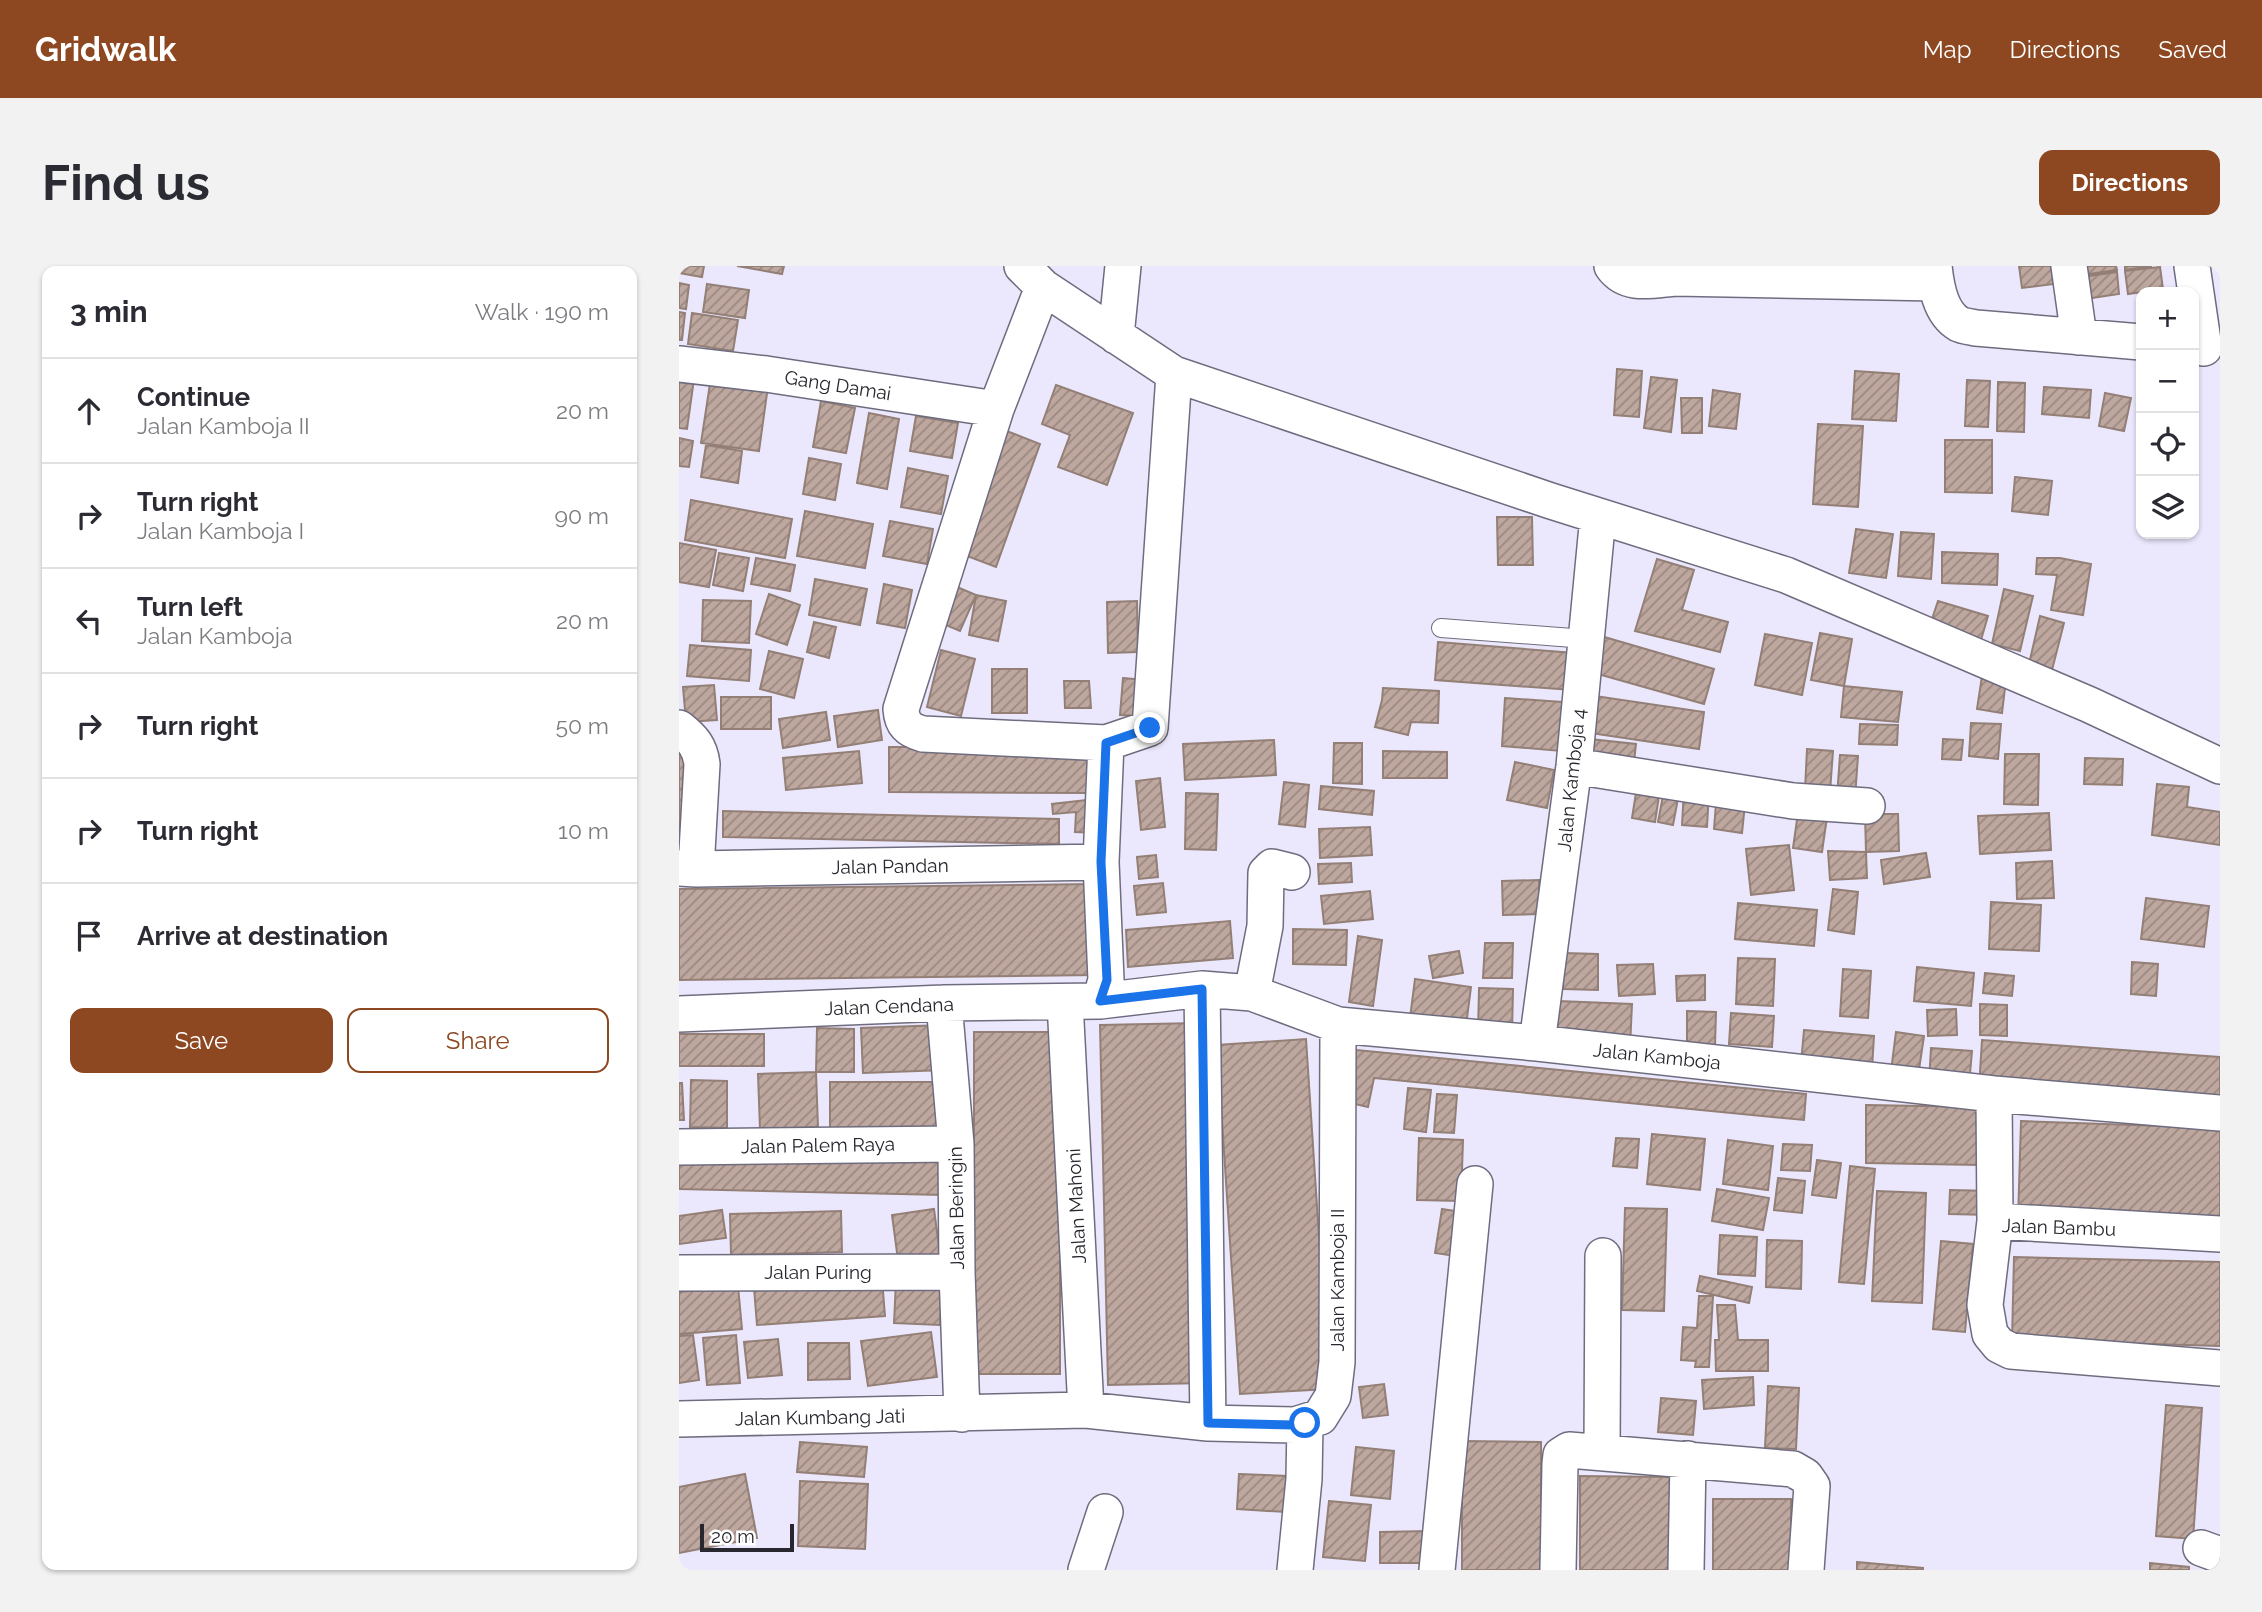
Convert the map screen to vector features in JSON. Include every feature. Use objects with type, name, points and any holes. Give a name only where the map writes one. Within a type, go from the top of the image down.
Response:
[{"type":"street","points":[[1116,336],[1123,266]]},
{"type":"street","points":[[1612,266],[1624,278],[1638,281],[1728,272],[1935,275],[1945,311],[1959,324],[1976,328],[2136,342]]},
{"type":"street","points":[[2069,266],[2079,337]]},
{"type":"street","points":[[2192,266],[2206,348]]},
{"type":"street","points":[[1174,374],[1151,726],[1106,743],[923,734],[907,727],[902,719],[901,709],[996,409],[1033,277],[1174,374],[1598,516],[1786,575],[2090,705],[2220,766]]},
{"type":"street","name":"Gang Damai","points":[[679,364],[766,374],[996,409]]},
{"type":"street","name":"Jalan Kamboja 4","points":[[1537,1043],[1574,766],[1598,516]]},
{"type":"street","points":[[679,728],[700,750],[702,764],[688,869]]},
{"type":"street","points":[[1100,1001],[1107,980],[1101,862],[1106,743]]},
{"type":"street","points":[[1574,766],[1793,800],[1867,806]]},
{"type":"street","name":"Jalan Pandan","points":[[688,869],[1101,862]]},
{"type":"street","points":[[1252,993],[1265,926],[1266,873],[1272,867],[1292,872]]},
{"type":"street","points":[[1202,989],[1208,1423],[1305,1423],[1304,1479],[1294,1570]]},
{"type":"street","name":"Jalan Kamboja","points":[[1100,1001],[1202,989],[1252,993],[1338,1025],[1537,1043],[1994,1094],[2220,1113]]},
{"type":"street","name":"Jalan Cendana","points":[[679,1014],[944,1003],[1100,1001]]},
{"type":"street","name":"Jalan Mahoni","points":[[1065,1002],[1086,1410]]},
{"type":"street","name":"Jalan Beringin","points":[[944,1003],[956,1144],[962,1414]]},
{"type":"street","name":"Jalan Kamboja II","points":[[1305,1423],[1320,1417],[1333,1396],[1337,1362],[1338,1025]]},
{"type":"street","points":[[1994,1094],[1995,1221]]},
{"type":"street","name":"Jalan Palem Raya","points":[[679,1147],[956,1144]]},
{"type":"street","points":[[1437,1570],[1475,1184]]},
{"type":"street","name":"Jalan Bambu","points":[[2220,1234],[1995,1221],[1985,1305],[1990,1334],[1999,1345],[2011,1351],[2220,1368]]},
{"type":"street","points":[[1602,1452],[1603,1256]]},
{"type":"street","name":"Jalan Puring","points":[[679,1273],[957,1272]]},
{"type":"street","name":"Jalan Kumbang Jati","points":[[679,1419],[1086,1410],[1208,1423]]},
{"type":"street","points":[[1558,1570],[1561,1455],[1569,1450],[1793,1469],[1805,1476],[1812,1486],[1806,1570]]},
{"type":"street","points":[[1685,1570],[1688,1459]]},
{"type":"street","points":[[1086,1570],[1105,1512]]},
{"type":"lane","points":[[1441,628],[1586,639]]},
{"type":"building","points":[[679,266],[704,266],[702,277],[679,273]]},
{"type":"building","points":[[737,266],[784,266],[782,274]]},
{"type":"building","points":[[2019,266],[2052,266],[2054,284],[2022,288]]},
{"type":"building","points":[[2081,266],[2116,266],[2117,270],[2082,275]]},
{"type":"building","points":[[2125,266],[2152,266],[2125,270]]},
{"type":"building","points":[[2160,267],[2163,287],[2136,287],[2136,293],[2128,294],[2125,271]]},
{"type":"building","points":[[2117,272],[2119,294],[2085,299],[2082,277]]},
{"type":"building","points":[[679,283],[689,285],[686,309],[679,308]]},
{"type":"building","points":[[707,284],[749,290],[745,318],[703,312]]},
{"type":"building","points":[[679,312],[685,313],[682,340],[679,340]]},
{"type":"building","points":[[692,313],[738,320],[733,351],[688,344]]},
{"type":"building","points":[[1617,369],[1642,371],[1639,417],[1614,415]]},
{"type":"building","points":[[1855,371],[1899,374],[1896,421],[1852,419]]},
{"type":"building","points":[[679,377],[694,379],[687,429],[679,428]]},
{"type":"building","points":[[711,377],[768,386],[759,451],[701,443]]},
{"type":"building","points":[[1651,377],[1677,380],[1671,432],[1644,428]]},
{"type":"building","points":[[1967,380],[1990,381],[1988,427],[1965,426]]},
{"type":"building","points":[[1998,382],[2025,383],[2024,432],[1997,431]]},
{"type":"building","points":[[1056,385],[1133,413],[1107,485],[1058,467],[1070,435],[1042,424]]},
{"type":"building","points":[[2044,387],[2091,390],[2089,418],[2042,414]]},
{"type":"building","points":[[1713,390],[1740,394],[1736,429],[1709,426]]},
{"type":"building","points":[[2105,393],[2131,398],[2124,431],[2099,426]]},
{"type":"building","points":[[1681,398],[1702,398],[1702,433],[1682,433]]},
{"type":"building","points":[[821,401],[855,408],[846,453],[813,447]]},
{"type":"building","points":[[869,413],[899,419],[887,489],[857,483]]},
{"type":"building","points":[[916,416],[958,423],[952,458],[910,451]]},
{"type":"building","points":[[1818,424],[1863,426],[1858,507],[1813,504]]},
{"type":"building","points":[[1004,430],[1040,444],[996,567],[959,553]]},
{"type":"building","points":[[679,438],[693,441],[689,467],[679,466]]},
{"type":"building","points":[[1945,440],[1992,440],[1992,493],[1945,492]]},
{"type":"building","points":[[706,445],[742,451],[738,483],[701,477]]},
{"type":"building","points":[[809,458],[841,464],[835,500],[803,494]]},
{"type":"building","points":[[908,468],[948,476],[941,514],[901,507]]},
{"type":"building","points":[[2015,477],[2052,481],[2048,515],[2012,511]]},
{"type":"building","points":[[691,500],[792,519],[785,558],[685,540]]},
{"type":"building","points":[[805,511],[873,524],[865,568],[797,556]]},
{"type":"building","points":[[1497,517],[1532,517],[1533,565],[1498,565]]},
{"type":"building","points":[[890,521],[933,529],[927,564],[883,556]]},
{"type":"building","points":[[1856,529],[1893,534],[1886,578],[1849,573]]},
{"type":"building","points":[[1901,532],[1934,534],[1931,579],[1898,576]]},
{"type":"building","points":[[679,543],[716,550],[709,587],[679,582]]},
{"type":"building","points":[[1942,552],[1998,554],[1997,585],[1942,583]]},
{"type":"building","points":[[719,553],[749,558],[743,591],[713,585]]},
{"type":"building","points":[[756,558],[795,565],[790,591],[751,584]]},
{"type":"building","points":[[2037,558],[2060,558],[2091,564],[2083,615],[2051,610],[2057,575],[2036,574]]},
{"type":"building","points":[[1657,559],[1694,570],[1682,610],[1728,622],[1720,652],[1635,631]]},
{"type":"building","points":[[815,579],[867,589],[860,625],[809,615]]},
{"type":"building","points":[[884,584],[912,590],[905,628],[877,623]]},
{"type":"building","points":[[950,584],[976,595],[960,631],[934,620]]},
{"type":"building","points":[[2004,589],[2033,596],[2020,651],[1992,644]]},
{"type":"building","points":[[769,594],[800,605],[787,645],[756,634]]},
{"type":"building","points":[[976,595],[1006,601],[998,641],[969,635]]},
{"type":"building","points":[[703,600],[751,601],[749,643],[702,641]]},
{"type":"building","points":[[1137,601],[1138,652],[1108,653],[1107,602]]},
{"type":"building","points":[[1938,601],[1988,616],[1981,640],[1930,625]]},
{"type":"building","points":[[2040,616],[2064,623],[2052,670],[2029,664]]},
{"type":"building","points":[[814,622],[836,627],[829,658],[807,652]]},
{"type":"building","points":[[1820,633],[1852,639],[1844,686],[1811,680]]},
{"type":"building","points":[[1765,634],[1812,643],[1802,695],[1755,685]]},
{"type":"building","points":[[1601,636],[1714,669],[1704,704],[1591,672]]},
{"type":"building","points":[[1438,642],[1574,653],[1572,690],[1435,680]]},
{"type":"building","points":[[690,645],[751,650],[749,681],[687,676]]},
{"type":"building","points":[[941,650],[975,659],[961,716],[927,707]]},
{"type":"building","points":[[769,651],[803,659],[794,698],[760,689]]},
{"type":"building","points":[[992,669],[1027,669],[1027,713],[992,713]]},
{"type":"building","points":[[1982,676],[2006,679],[2002,713],[1977,709]]},
{"type":"building","points":[[1123,678],[1144,680],[1142,716],[1120,715]]},
{"type":"building","points":[[1064,681],[1089,681],[1091,708],[1065,708]]},
{"type":"building","points":[[714,685],[717,720],[686,722],[683,687]]},
{"type":"building","points":[[1844,686],[1902,692],[1898,722],[1841,717]]},
{"type":"building","points":[[1383,688],[1439,691],[1438,723],[1411,722],[1408,735],[1375,727]]},
{"type":"building","points":[[1595,696],[1704,712],[1699,749],[1590,733]]},
{"type":"building","points":[[721,697],[771,697],[771,729],[721,729]]},
{"type":"building","points":[[1505,698],[1576,703],[1573,752],[1502,746]]},
{"type":"building","points":[[878,710],[882,740],[838,747],[834,716]]},
{"type":"building","points":[[826,712],[830,740],[783,748],[779,719]]},
{"type":"building","points":[[1971,723],[2001,724],[1998,759],[1969,756]]},
{"type":"building","points":[[1860,724],[1898,725],[1897,745],[1859,744]]},
{"type":"building","points":[[1590,739],[1636,744],[1634,762],[1588,758]]},
{"type":"building","points":[[1943,739],[1963,740],[1961,760],[1942,759]]},
{"type":"building","points":[[1274,740],[1276,775],[1185,780],[1183,744]]},
{"type":"building","points":[[679,741],[686,741],[681,832],[679,832]]},
{"type":"building","points":[[1334,743],[1362,743],[1362,784],[1333,783]]},
{"type":"building","points":[[889,747],[1089,747],[1089,793],[889,792]]},
{"type":"building","points":[[1807,749],[1833,751],[1830,792],[1805,790]]},
{"type":"building","points":[[859,751],[862,783],[786,790],[783,758]]},
{"type":"building","points":[[1383,751],[1447,752],[1447,778],[1383,778]]},
{"type":"building","points":[[2005,754],[2039,754],[2038,805],[2004,804]]},
{"type":"building","points":[[1840,755],[1858,756],[1855,798],[1837,797]]},
{"type":"building","points":[[2085,758],[2123,759],[2122,785],[2084,784]]},
{"type":"building","points":[[1515,762],[1554,770],[1547,808],[1507,800]]},
{"type":"building","points":[[1160,778],[1165,827],[1141,830],[1136,781]]},
{"type":"building","points":[[1638,780],[1661,783],[1655,822],[1632,818]]},
{"type":"building","points":[[1284,782],[1309,785],[1305,827],[1279,824]]},
{"type":"building","points":[[2157,784],[2189,787],[2187,807],[2220,812],[2220,845],[2152,835]]},
{"type":"building","points":[[1665,785],[1680,788],[1673,825],[1658,822]]},
{"type":"building","points":[[1321,786],[1374,791],[1372,815],[1319,809]]},
{"type":"building","points":[[1684,789],[1709,791],[1707,827],[1682,825]]},
{"type":"building","points":[[1717,791],[1746,794],[1742,833],[1714,829]]},
{"type":"building","points":[[1186,793],[1218,794],[1216,850],[1185,849]]},
{"type":"building","points":[[1095,799],[1099,833],[1075,832],[1076,812],[1053,814],[1052,804]]},
{"type":"building","points":[[1799,806],[1828,810],[1822,852],[1793,848]]},
{"type":"building","points":[[723,811],[1059,819],[1059,844],[723,837]]},
{"type":"building","points":[[2049,813],[2051,850],[1980,854],[1978,816]]},
{"type":"building","points":[[1865,814],[1898,814],[1899,851],[1866,852]]},
{"type":"building","points":[[1370,827],[1372,855],[1320,858],[1319,829]]},
{"type":"building","points":[[1789,845],[1794,890],[1751,895],[1746,849]]},
{"type":"building","points":[[1828,851],[1866,852],[1867,878],[1830,880]]},
{"type":"building","points":[[1926,853],[1930,877],[1884,884],[1881,860]]},
{"type":"building","points":[[1156,855],[1158,877],[1139,879],[1137,857]]},
{"type":"building","points":[[2052,861],[2054,898],[2017,899],[2016,863]]},
{"type":"building","points":[[1351,863],[1352,882],[1319,884],[1318,864]]},
{"type":"building","points":[[1539,880],[1540,914],[1503,915],[1502,881]]},
{"type":"building","points":[[1163,883],[1166,912],[1137,915],[1134,886]]},
{"type":"building","points":[[1095,884],[1096,975],[679,980],[679,889]]},
{"type":"building","points":[[1833,889],[1858,892],[1854,934],[1828,930]]},
{"type":"building","points":[[1370,891],[1373,919],[1324,924],[1321,896]]},
{"type":"building","points":[[2146,898],[2209,906],[2204,947],[2141,939]]},
{"type":"building","points":[[1991,902],[2041,905],[2039,951],[1989,949]]},
{"type":"building","points":[[1738,903],[1817,910],[1814,946],[1735,939]]},
{"type":"building","points":[[1230,921],[1233,958],[1128,967],[1126,930]]},
{"type":"building","points":[[1293,929],[1347,930],[1346,965],[1293,964]]},
{"type":"building","points":[[1358,936],[1382,940],[1373,1006],[1349,1002]]},
{"type":"building","points":[[1485,943],[1513,943],[1512,978],[1483,978]]},
{"type":"building","points":[[1459,951],[1463,973],[1433,978],[1429,956]]},
{"type":"building","points":[[1564,953],[1598,954],[1598,990],[1563,989]]},
{"type":"building","points":[[1738,958],[1775,959],[1773,1006],[1736,1004]]},
{"type":"building","points":[[2132,962],[2158,964],[2156,996],[2131,994]]},
{"type":"building","points":[[1653,964],[1655,994],[1619,996],[1617,965]]},
{"type":"building","points":[[1917,967],[1974,973],[1971,1006],[1914,1001]]},
{"type":"building","points":[[1843,969],[1871,971],[1868,1018],[1840,1016]]},
{"type":"building","points":[[1985,973],[2014,976],[2012,996],[1983,993]]},
{"type":"building","points":[[1705,975],[1705,1000],[1677,1001],[1676,976]]},
{"type":"building","points":[[1415,979],[1471,987],[1466,1026],[1410,1018]]},
{"type":"building","points":[[1479,988],[1513,989],[1512,1034],[1478,1033]]},
{"type":"building","points":[[1558,1001],[1632,1004],[1630,1047],[1557,1044]]},
{"type":"building","points":[[1980,1004],[2007,1005],[2007,1036],[1980,1035]]},
{"type":"building","points":[[1956,1009],[1957,1035],[1928,1036],[1927,1010]]},
{"type":"building","points":[[1687,1011],[1716,1012],[1715,1046],[1687,1045]]},
{"type":"building","points":[[1731,1013],[1774,1016],[1772,1047],[1729,1044]]},
{"type":"building","points":[[1198,1023],[1207,1383],[1108,1385],[1100,1025]]},
{"type":"building","points":[[943,1025],[945,1070],[863,1073],[861,1028]]},
{"type":"building","points":[[817,1028],[854,1029],[854,1072],[816,1072]]},
{"type":"building","points":[[1804,1030],[1874,1036],[1872,1069],[1801,1063]]},
{"type":"building","points":[[974,1032],[1060,1032],[1060,1374],[974,1374]]},
{"type":"building","points":[[1896,1032],[1924,1036],[1917,1083],[1890,1079]]},
{"type":"building","points":[[679,1034],[764,1034],[764,1066],[679,1066]]},
{"type":"building","points":[[1306,1039],[1329,1389],[1240,1394],[1217,1045]]},
{"type":"building","points":[[1982,1040],[2220,1057],[2220,1106],[1979,1088]]},
{"type":"building","points":[[1931,1048],[1972,1051],[1969,1085],[1929,1082]]},
{"type":"building","points":[[1346,1049],[1806,1094],[1804,1120],[1374,1078],[1368,1107],[1342,1101]]},
{"type":"building","points":[[816,1072],[818,1127],[760,1129],[758,1074]]},
{"type":"building","points":[[691,1080],[727,1081],[727,1128],[690,1127]]},
{"type":"building","points":[[830,1082],[948,1082],[948,1130],[830,1129]]},
{"type":"building","points":[[679,1083],[682,1083],[684,1120],[679,1120]]},
{"type":"building","points":[[1408,1088],[1431,1090],[1426,1132],[1404,1129]]},
{"type":"building","points":[[1437,1094],[1457,1095],[1454,1133],[1434,1132]]},
{"type":"building","points":[[1866,1105],[1980,1107],[1980,1165],[1866,1163]]},
{"type":"building","points":[[2021,1121],[2220,1128],[2220,1227],[2018,1220]]},
{"type":"building","points":[[1652,1134],[1705,1139],[1700,1190],[1647,1184]]},
{"type":"building","points":[[1419,1138],[1463,1140],[1461,1201],[1417,1200]]},
{"type":"building","points":[[1616,1138],[1639,1139],[1637,1168],[1613,1166]]},
{"type":"building","points":[[1728,1140],[1773,1146],[1768,1190],[1723,1184]]},
{"type":"building","points":[[1783,1144],[1812,1145],[1810,1171],[1781,1170]]},
{"type":"building","points":[[679,1152],[943,1158],[943,1195],[679,1189]]},
{"type":"building","points":[[1817,1160],[1841,1163],[1836,1198],[1812,1195]]},
{"type":"building","points":[[1850,1166],[1875,1169],[1864,1284],[1839,1282]]},
{"type":"building","points":[[1778,1178],[1805,1181],[1802,1213],[1774,1210]]},
{"type":"building","points":[[1717,1189],[1769,1198],[1763,1230],[1712,1221]]},
{"type":"building","points":[[1950,1190],[1992,1191],[1991,1215],[1949,1214]]},
{"type":"building","points":[[1877,1191],[1926,1193],[1922,1303],[1872,1301]]},
{"type":"building","points":[[1625,1208],[1667,1209],[1664,1311],[1622,1310]]},
{"type":"building","points":[[934,1209],[940,1255],[898,1260],[892,1215]]},
{"type":"building","points":[[1442,1209],[1469,1213],[1463,1257],[1435,1253]]},
{"type":"building","points":[[722,1210],[726,1238],[679,1244],[679,1216]]},
{"type":"building","points":[[841,1211],[842,1252],[731,1255],[730,1214]]},
{"type":"building","points":[[1720,1235],[1757,1237],[1755,1276],[1718,1274]]},
{"type":"building","points":[[1767,1240],[1802,1241],[1801,1289],[1766,1287]]},
{"type":"building","points":[[1941,1241],[1973,1244],[1965,1332],[1933,1329]]},
{"type":"building","points":[[2014,1257],[2220,1262],[2220,1346],[2012,1340]]},
{"type":"building","points":[[1700,1276],[1752,1287],[1749,1303],[1697,1291]]},
{"type":"building","points":[[882,1279],[885,1316],[757,1325],[754,1288]]},
{"type":"building","points":[[896,1281],[942,1283],[940,1325],[894,1323]]},
{"type":"building","points":[[738,1286],[742,1329],[679,1334],[679,1292]]},
{"type":"building","points":[[1699,1296],[1713,1296],[1709,1367],[1695,1367],[1696,1361],[1681,1360],[1683,1327],[1697,1328]]},
{"type":"building","points":[[1717,1305],[1735,1305],[1738,1340],[1768,1340],[1768,1371],[1716,1371],[1715,1340],[1719,1340]]},
{"type":"building","points":[[931,1332],[937,1377],[868,1386],[861,1341]]},
{"type":"building","points":[[693,1335],[699,1380],[679,1383],[679,1336]]},
{"type":"building","points":[[736,1335],[740,1383],[707,1385],[703,1338]]},
{"type":"building","points":[[778,1339],[782,1375],[748,1378],[744,1342]]},
{"type":"building","points":[[808,1343],[849,1343],[850,1379],[808,1380]]},
{"type":"building","points":[[1753,1377],[1754,1405],[1704,1409],[1702,1380]]},
{"type":"building","points":[[1384,1384],[1388,1415],[1363,1418],[1359,1387]]},
{"type":"building","points":[[1768,1386],[1799,1388],[1796,1449],[1765,1448]]},
{"type":"building","points":[[1661,1398],[1696,1401],[1693,1435],[1658,1432]]},
{"type":"building","points":[[2166,1405],[2202,1408],[2193,1539],[2156,1536]]},
{"type":"building","points":[[1462,1441],[1541,1442],[1541,1570],[1462,1570]]},
{"type":"building","points":[[800,1442],[867,1447],[864,1477],[797,1472]]},
{"type":"building","points":[[1356,1447],[1394,1451],[1390,1499],[1351,1495]]},
{"type":"building","points":[[745,1474],[757,1538],[679,1553],[679,1487]]},
{"type":"building","points":[[1239,1474],[1288,1476],[1286,1512],[1237,1509]]},
{"type":"building","points":[[1580,1476],[1670,1477],[1670,1570],[1580,1570]]},
{"type":"building","points":[[800,1481],[868,1484],[865,1549],[798,1546]]},
{"type":"building","points":[[1713,1499],[1791,1499],[1791,1570],[1713,1570]]},
{"type":"building","points":[[1329,1501],[1371,1505],[1365,1561],[1323,1557]]},
{"type":"building","points":[[1428,1531],[1428,1563],[1380,1563],[1380,1532]]},
{"type":"building","points":[[1857,1562],[1923,1568],[1923,1570],[1857,1570]]},
{"type":"building","points":[[2150,1563],[2189,1567],[2189,1570],[2150,1570]]},
{"type":"route","points":[[1150,728],[1106,743],[1101,862],[1107,980],[1100,1001],[1202,989],[1208,1423],[1305,1423]]}]
